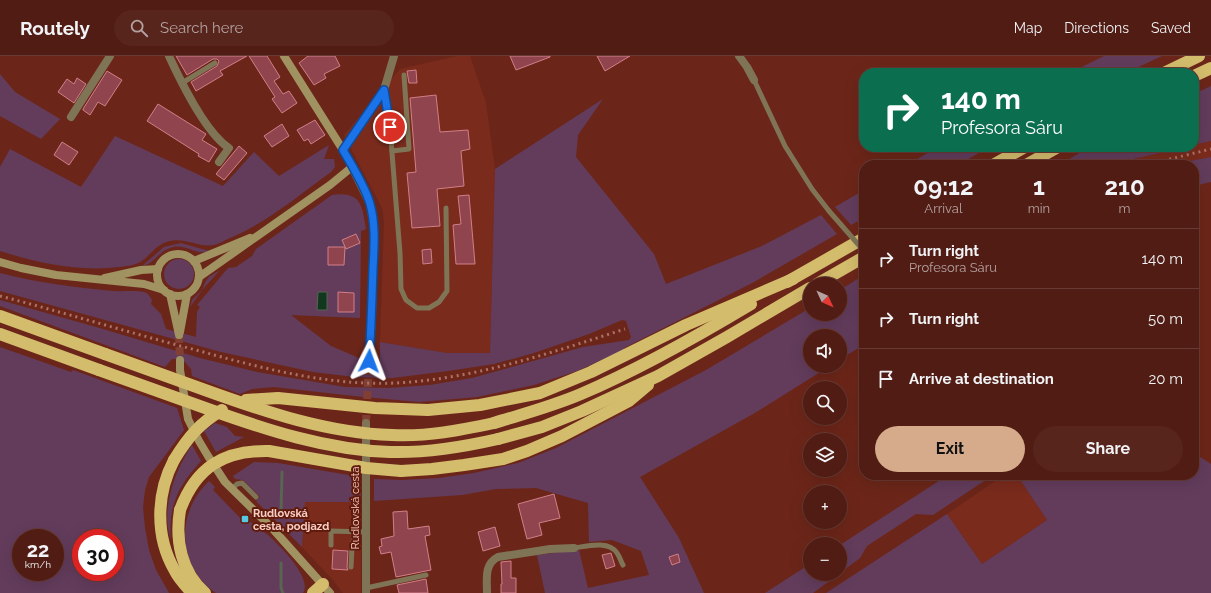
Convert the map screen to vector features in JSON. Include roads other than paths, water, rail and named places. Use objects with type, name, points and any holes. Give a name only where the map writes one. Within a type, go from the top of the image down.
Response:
[{"type":"highway","points":[[1174,68],[1199,56]]},
{"type":"highway","points":[[1199,74],[1211,68]]},
{"type":"highway","points":[[1002,160],[1016,152]]},
{"type":"highway","points":[[1035,160],[1049,152]]},
{"type":"highway","points":[[0,316],[251,407],[298,421],[330,428],[393,435],[421,435],[472,428],[494,423],[538,410],[581,394],[635,369],[683,344],[859,241]]},
{"type":"highway","points":[[829,277],[859,259]]},
{"type":"highway","points":[[192,593],[175,572],[168,558],[161,528],[161,498],[169,470],[174,460],[195,430],[210,417],[234,404],[246,400],[278,398],[375,408],[428,410],[480,405],[533,394],[591,372],[686,325],[793,279]]},
{"type":"highway","points":[[0,334],[247,423],[292,437],[325,445],[360,450],[391,452],[449,449],[498,439],[542,427],[582,411],[658,376],[727,338],[803,292]]},
{"type":"highway","points":[[205,593],[190,576],[182,559],[178,541],[178,522],[180,510],[189,489],[201,475],[212,466],[228,457],[240,453],[269,451],[366,468],[401,470],[432,469],[503,458],[527,451],[562,436],[629,401],[658,376]]},
{"type":"highway","points":[[313,593],[327,589]]},
{"type":"street","points":[[71,117],[110,56]]},
{"type":"street","points":[[170,56],[182,83],[212,132],[220,142],[229,149],[219,162]]},
{"type":"street","points":[[284,56],[343,150],[370,204],[374,228],[372,316],[369,361]]},
{"type":"street","points":[[343,150],[384,90],[394,56]]},
{"type":"street","points":[[738,56],[747,67],[754,80]]},
{"type":"street","points":[[199,277],[262,234],[330,185],[352,167]]},
{"type":"street","points":[[194,261],[262,234]]},
{"type":"street","points":[[0,262],[56,275],[144,284],[167,292],[178,296],[187,294],[195,287],[199,277],[198,269],[194,261],[186,255],[175,254],[164,259],[158,270],[158,282],[167,292],[180,335],[187,294]]},
{"type":"street","points":[[97,280],[141,270],[158,270]]},
{"type":"street","points":[[180,360],[180,370],[188,418],[208,456],[225,482],[272,528],[327,589]]},
{"type":"street","name":"Rudlovská cesta","points":[[366,423],[366,591]]},
{"type":"street","points":[[487,593],[488,565],[492,560],[498,557],[550,549],[574,548]]},
{"type":"lane","points":[[182,83],[215,63]]},
{"type":"lane","points":[[392,151],[409,149],[404,75]]},
{"type":"lane","points":[[754,80],[785,146],[812,189],[859,245]]},
{"type":"lane","points":[[384,90],[389,115],[402,289],[406,300],[418,308],[429,308],[440,302],[447,291],[446,208]]},
{"type":"lane","points":[[232,489],[237,484],[242,483],[256,497]]},
{"type":"lane","points":[[331,545],[331,532],[366,532]]},
{"type":"lane","points":[[351,567],[355,532]]},
{"type":"lane","points":[[574,548],[592,546],[611,547],[618,554],[622,566]]},
{"type":"lane","points":[[366,591],[426,575]]},
{"type":"waterway","points":[[281,512],[282,472]]},
{"type":"waterway","points":[[281,563],[281,588],[283,593]]},
{"type":"tunnel","points":[[179,335],[180,360]]},
{"type":"tunnel","points":[[366,423],[369,361]]},
{"type":"railway","points":[[1199,152],[1211,149]]},
{"type":"railway","points":[[1166,160],[1199,152]]},
{"type":"railway","points":[[0,296],[245,363],[320,379],[345,382],[396,383],[425,381],[454,376],[512,364],[625,329]]},
{"type":"place","name":"Rudlovská cesta, podjazd","points":[[245,519]]}]
